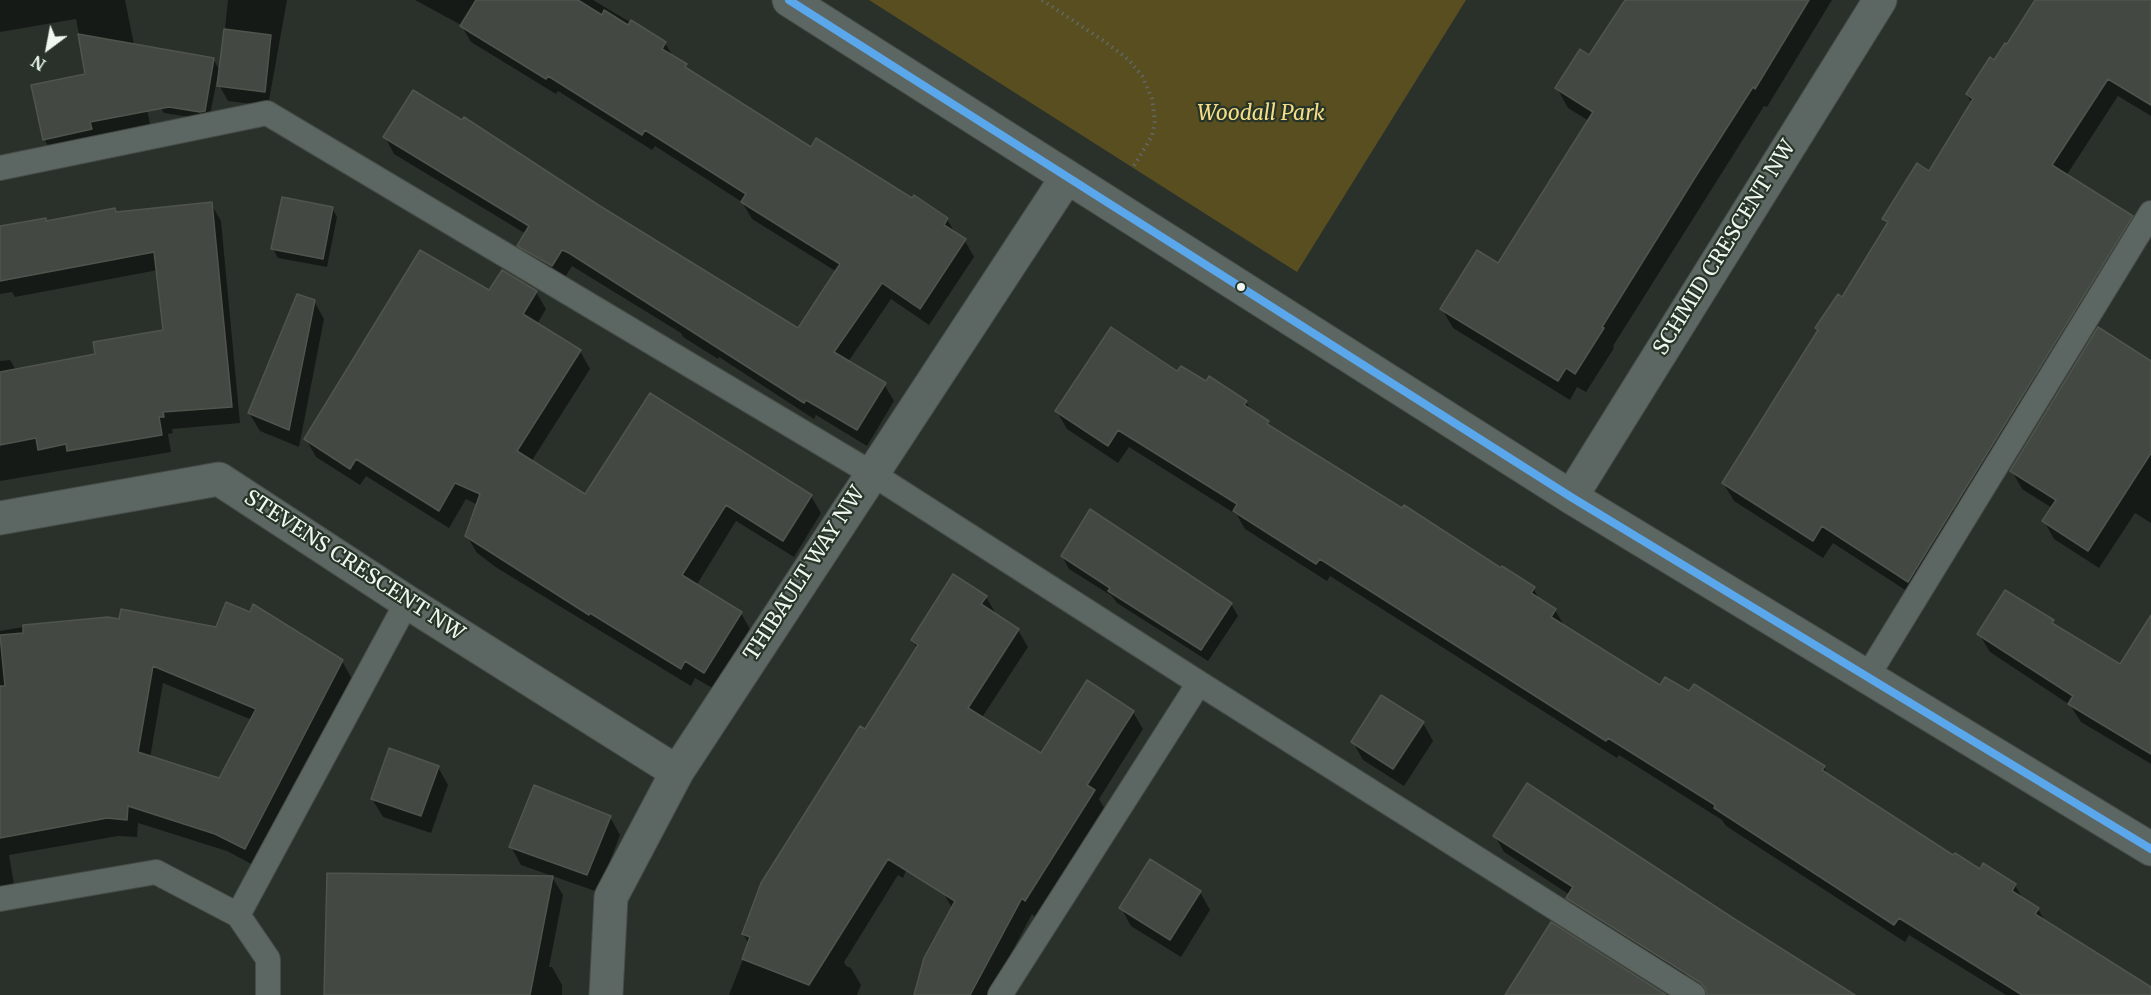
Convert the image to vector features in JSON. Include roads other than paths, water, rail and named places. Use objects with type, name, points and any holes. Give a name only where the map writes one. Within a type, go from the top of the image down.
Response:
[{"type":"street","points":[[789,0],[1571,496],[2151,849]]},
{"type":"street","name":"SCHMID CRESCENT NW","points":[[1571,496],[1880,0]]},
{"type":"street","name":"THIBAULT WAY NW","points":[[606,995],[611,897],[677,771],[1067,177]]},
{"type":"street","name":"STEVENS CRESCENT NW","points":[[0,518],[219,479],[407,602],[677,771]]},
{"type":"lane","points":[[0,168],[267,114],[871,473],[1693,995]]},
{"type":"lane","points":[[1867,677],[2151,213]]},
{"type":"lane","points":[[238,915],[407,602]]},
{"type":"lane","points":[[1000,995],[1199,683]]},
{"type":"lane","points":[[0,899],[156,872],[238,915],[268,959],[268,995]]},
{"type":"park label","name":"Woodall Park","points":[[1261,114]]}]
